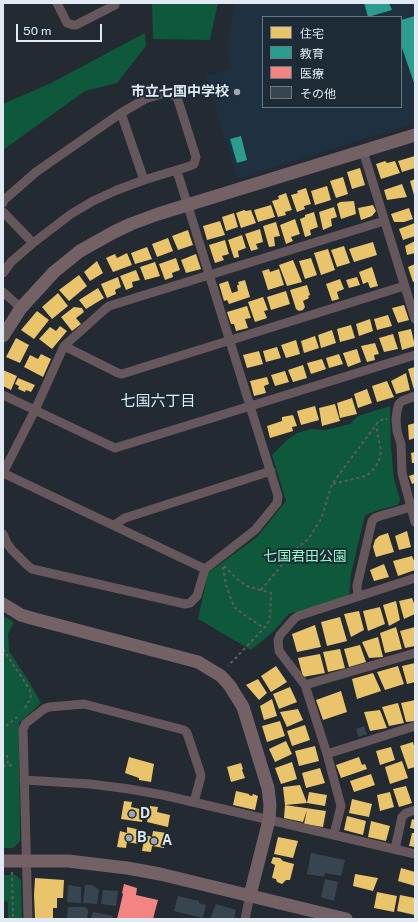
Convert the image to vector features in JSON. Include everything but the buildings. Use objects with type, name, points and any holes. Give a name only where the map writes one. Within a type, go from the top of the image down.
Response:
[{"type":"street","points":[[57,3],[67,23],[73,25],[76,25],[115,5]]},
{"type":"street","points":[[3,203],[4,200],[36,172],[121,112],[145,99],[165,93],[170,93],[177,97],[196,157],[194,164],[177,171],[144,180],[93,201],[71,214],[33,243],[12,262],[3,273]]},
{"type":"street","points":[[121,112],[144,180]]},
{"type":"street","points":[[3,336],[21,308],[54,272],[80,251],[96,241],[131,224],[188,205],[415,135]]},
{"type":"street","points":[[363,151],[415,319]]},
{"type":"street","points":[[3,534],[11,549],[32,569],[185,604],[190,603],[197,596],[205,569],[255,530],[276,506],[279,500],[177,171]]},
{"type":"street","points":[[3,212],[33,243]]},
{"type":"street","points":[[205,569],[3,473],[35,410],[64,346],[109,306],[384,221]]},
{"type":"street","points":[[64,346],[122,374],[404,286]]},
{"type":"street","points":[[3,292],[21,308]]},
{"type":"street","points":[[3,395],[115,448],[415,355]]},
{"type":"street","points":[[415,396],[402,401],[399,404],[396,419],[397,431],[401,444],[402,473],[415,522]]},
{"type":"street","points":[[114,525],[125,518],[270,472]]},
{"type":"street","points":[[358,595],[357,586],[372,521],[374,518],[411,507]]},
{"type":"street","points":[[334,834],[341,806],[327,754],[305,686],[279,651],[278,640],[280,635],[298,616],[358,595],[415,578]]},
{"type":"street","points":[[3,604],[21,615],[31,618],[198,662],[221,676],[230,686],[243,708],[268,788],[270,805],[269,820],[245,919]]},
{"type":"street","points":[[305,686],[415,653]]},
{"type":"street","points":[[28,919],[22,729],[26,723],[44,709],[49,707],[84,704],[179,728],[188,733],[201,776],[194,802]]},
{"type":"street","points":[[327,754],[415,726]]},
{"type":"street","points":[[24,780],[90,784],[129,789],[194,802],[415,854]]},
{"type":"street","points":[[395,849],[402,817],[406,813],[415,810]]},
{"type":"street","points":[[3,861],[68,862],[127,868],[160,874],[346,919]]},
{"type":"path","points":[[261,590],[294,551],[309,538],[320,519],[332,484],[376,425],[383,419],[396,419]]},
{"type":"path","points":[[332,484],[366,476],[375,468],[379,460],[380,451],[376,425]]},
{"type":"path","points":[[225,670],[264,628],[270,619],[271,593],[248,586],[237,579],[222,564],[226,585],[234,607],[264,628]]},
{"type":"path","points":[[3,649],[30,690],[31,698],[22,712]]},
{"type":"path","points":[[6,726],[18,716]]},
{"type":"path","points":[[7,755],[8,766]]},
{"type":"path","points":[[3,766],[19,765]]},
{"type":"path","points":[[12,876],[12,919]]},
{"type":"shaded area","name":"市立七国中学校","points":[[235,3],[415,3],[415,123],[237,179],[206,76],[232,68],[226,50]]},
{"type":"green space","points":[[152,3],[218,3],[210,40],[153,39]]},
{"type":"green space","points":[[145,33],[146,46],[117,83],[85,91],[3,150],[3,104],[51,83]]},
{"type":"green space","name":"七国君田公園","points":[[390,406],[391,448],[394,479],[400,500],[398,505],[365,515],[351,574],[349,596],[289,614],[273,632],[251,650],[198,619],[208,573],[257,537],[286,501],[272,455],[287,440],[297,433],[311,429],[326,430],[350,424],[358,416]]},
{"type":"green space","points":[[3,616],[14,622],[8,634],[9,651],[41,703],[19,723],[20,841],[13,848],[3,848]]},
{"type":"green space","points":[[3,875],[16,875],[21,880],[22,919],[8,919],[8,902],[3,901]]},
{"type":"place","name":"市立七国中学校","points":[[237,92]]},
{"type":"place","name":"D","points":[[132,814]]},
{"type":"place","name":"B","points":[[129,838]]},
{"type":"place","name":"A","points":[[154,841]]},
{"type":"district","name":"七国六丁目","points":[[158,401]]}]
